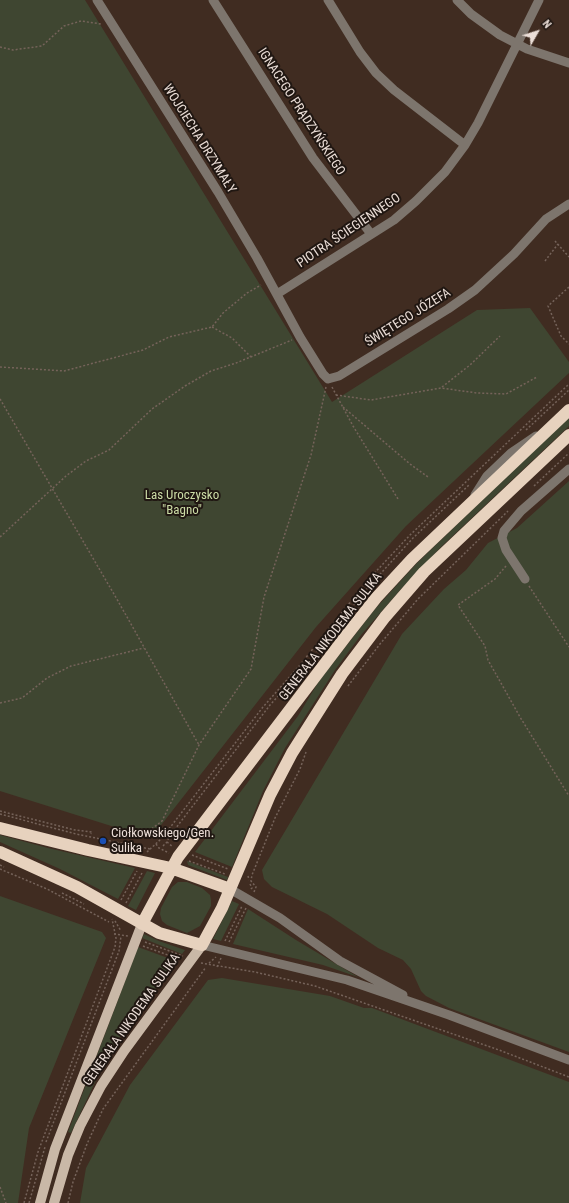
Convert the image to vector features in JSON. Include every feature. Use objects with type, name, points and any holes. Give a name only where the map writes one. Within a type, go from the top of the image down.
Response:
[{"type":"highway","name":"GENERAŁA NIKODEMA SULIKA","points":[[142,924],[171,868],[361,617],[412,559],[569,410]]},
{"type":"highway","points":[[0,852],[77,887],[159,933],[202,945],[216,920],[270,795],[292,753],[322,703],[367,640],[424,572],[569,435]]},
{"type":"highway","points":[[0,828],[171,868],[230,889]]},
{"type":"main road","name":"GENERAŁA NIKODEMA SULIKA","points":[[40,1203],[55,1149],[142,924]]},
{"type":"main road","name":"GENERAŁA NIKODEMA SULIKA","points":[[54,1203],[68,1155],[80,1126],[101,1086],[124,1051],[202,945]]},
{"type":"street","name":"WOJCIECHA DRZYMAŁY","points":[[97,0],[218,192],[257,258],[268,281],[277,294]]},
{"type":"street","name":"IGNACEGO PRĄDZYŃSKIEGO","points":[[213,0],[313,158],[371,234]]},
{"type":"street","points":[[328,0],[360,52],[376,73],[394,90],[465,145]]},
{"type":"street","points":[[457,0],[483,23],[517,45],[569,63]]},
{"type":"street","name":"PIOTRA ŚCIEGIENNEGO","points":[[277,294],[394,220],[416,201],[445,172],[465,145],[539,0]]},
{"type":"street","name":"ŚWIĘTEGO JÓZEFA","points":[[328,379],[332,379],[346,372],[448,309],[475,290],[510,259],[546,219],[569,204]]},
{"type":"street","points":[[277,294],[282,306],[300,337],[323,374],[328,379]]},
{"type":"street","points":[[525,580],[511,559],[502,538],[506,528],[536,497],[569,469]]},
{"type":"street","points":[[230,889],[280,918],[340,960],[377,982],[449,1015]]},
{"type":"street","points":[[202,945],[347,980],[449,1015],[569,1060]]},
{"type":"path","points":[[0,47],[13,50],[42,46],[64,26],[81,21],[113,25]]},
{"type":"path","points":[[555,240],[569,256]]},
{"type":"path","points":[[545,261],[558,244]]},
{"type":"path","points":[[0,367],[64,371],[143,350],[169,337],[212,327],[229,308],[247,294],[268,281]]},
{"type":"path","points":[[569,287],[548,306],[562,336],[569,344]]},
{"type":"path","points":[[212,327],[232,338],[251,357]]},
{"type":"path","points":[[441,388],[470,365],[500,336]]},
{"type":"path","points":[[0,537],[86,461],[109,450],[152,409],[184,386],[211,371],[300,337]]},
{"type":"path","points":[[336,395],[371,400],[441,388],[477,393],[506,394],[537,377]]},
{"type":"path","points":[[328,379],[342,406],[398,499]]},
{"type":"path","points":[[125,836],[149,831],[162,821],[199,745],[251,669],[264,598],[311,455],[328,379]]},
{"type":"path","points":[[0,399],[199,745]]},
{"type":"path","points":[[342,406],[410,464],[428,477]]},
{"type":"path","points":[[530,490],[569,453]]},
{"type":"path","points":[[346,690],[380,644],[418,599],[508,511]]},
{"type":"path","points":[[511,559],[495,579],[458,605],[485,646],[488,660],[569,796]]},
{"type":"path","points":[[525,580],[569,647]]},
{"type":"path","points":[[0,703],[22,698],[47,678],[71,666],[144,648]]},
{"type":"path","points":[[249,881],[275,818],[310,746]]},
{"type":"path","points":[[0,811],[75,830],[92,832],[92,834]]},
{"type":"path","points":[[0,814],[76,834],[150,849]]},
{"type":"path","points":[[167,842],[173,847]]},
{"type":"path","points":[[156,844],[167,853]]},
{"type":"path","points":[[192,855],[232,870]]},
{"type":"path","points":[[188,860],[229,876]]},
{"type":"path","points":[[0,865],[6,867]]},
{"type":"path","points":[[120,902],[138,868]]},
{"type":"path","points":[[0,869],[47,889],[109,922]]},
{"type":"path","points":[[125,904],[144,870]]},
{"type":"path","points":[[252,875],[247,876],[249,881],[255,885],[254,893]]},
{"type":"path","points":[[29,877],[86,905]]},
{"type":"path","points":[[250,884],[252,888],[250,890]]},
{"type":"path","points":[[224,943],[243,905]]},
{"type":"path","points":[[228,944],[247,907]]},
{"type":"path","points":[[99,912],[112,921],[116,921],[121,931]]},
{"type":"path","points":[[24,1203],[38,1152],[115,947],[112,921],[113,915]]},
{"type":"path","points":[[114,934],[126,935]]},
{"type":"path","points":[[29,1203],[48,1136],[119,951],[121,937],[125,940]]},
{"type":"path","points":[[141,940],[182,956]]},
{"type":"path","points":[[139,945],[179,959]]},
{"type":"path","points":[[209,964],[216,957]]},
{"type":"path","points":[[217,967],[221,957]]},
{"type":"path","points":[[202,963],[217,967],[255,972],[315,986],[499,1050],[569,1077]]},
{"type":"path","points":[[198,967],[203,971]]},
{"type":"path","points":[[68,1203],[73,1182],[87,1144],[103,1109],[206,967]]},
{"type":"path","points":[[0,1188],[6,1203]]},
{"type":"green space","name":"Las Uroczysko \"Bagno\"","points":[[0,0],[85,0],[332,402],[477,310],[530,308],[569,362],[569,373],[406,526],[316,627],[158,829],[140,835],[0,791]]},
{"type":"green space","points":[[569,417],[569,426],[441,547],[401,589],[361,635],[335,670],[285,748],[263,791],[232,867],[195,852],[298,716],[319,681],[375,609],[417,563]]},
{"type":"green space","points":[[569,481],[569,1052],[449,1008],[426,996],[421,991],[411,969],[403,960],[378,948],[327,914],[272,887],[264,879],[262,870],[402,634],[444,589],[466,570],[488,543],[517,528]]},
{"type":"green space","points":[[0,835],[48,848],[135,868],[118,899],[60,869],[0,842]]},
{"type":"green space","points":[[187,861],[228,877],[227,880],[188,865]]},
{"type":"green space","points":[[147,871],[155,873],[136,910],[128,906]]},
{"type":"green space","points":[[178,882],[187,882],[202,888],[210,895],[211,900],[211,906],[200,926],[187,933],[167,925],[162,921],[160,914],[161,908],[172,887]]},
{"type":"green space","points":[[0,896],[102,932],[106,938],[29,1128],[18,1203],[0,1203]]},
{"type":"green space","points":[[232,901],[239,904],[221,941],[213,939]]},
{"type":"green space","points":[[248,909],[358,977],[323,965],[233,944]]},
{"type":"green space","points":[[144,934],[185,950],[182,954],[142,938]]},
{"type":"green space","points":[[138,947],[176,961],[117,1041],[107,1057],[71,1133],[68,1132]]},
{"type":"green space","points":[[222,978],[330,996],[364,1008],[372,1008],[569,1082],[569,1203],[80,1203],[86,1168],[130,1085],[208,980]]},
{"type":"place","name":"Ciołkowskiego/Gen. Sulika","points":[[103,841]]}]
